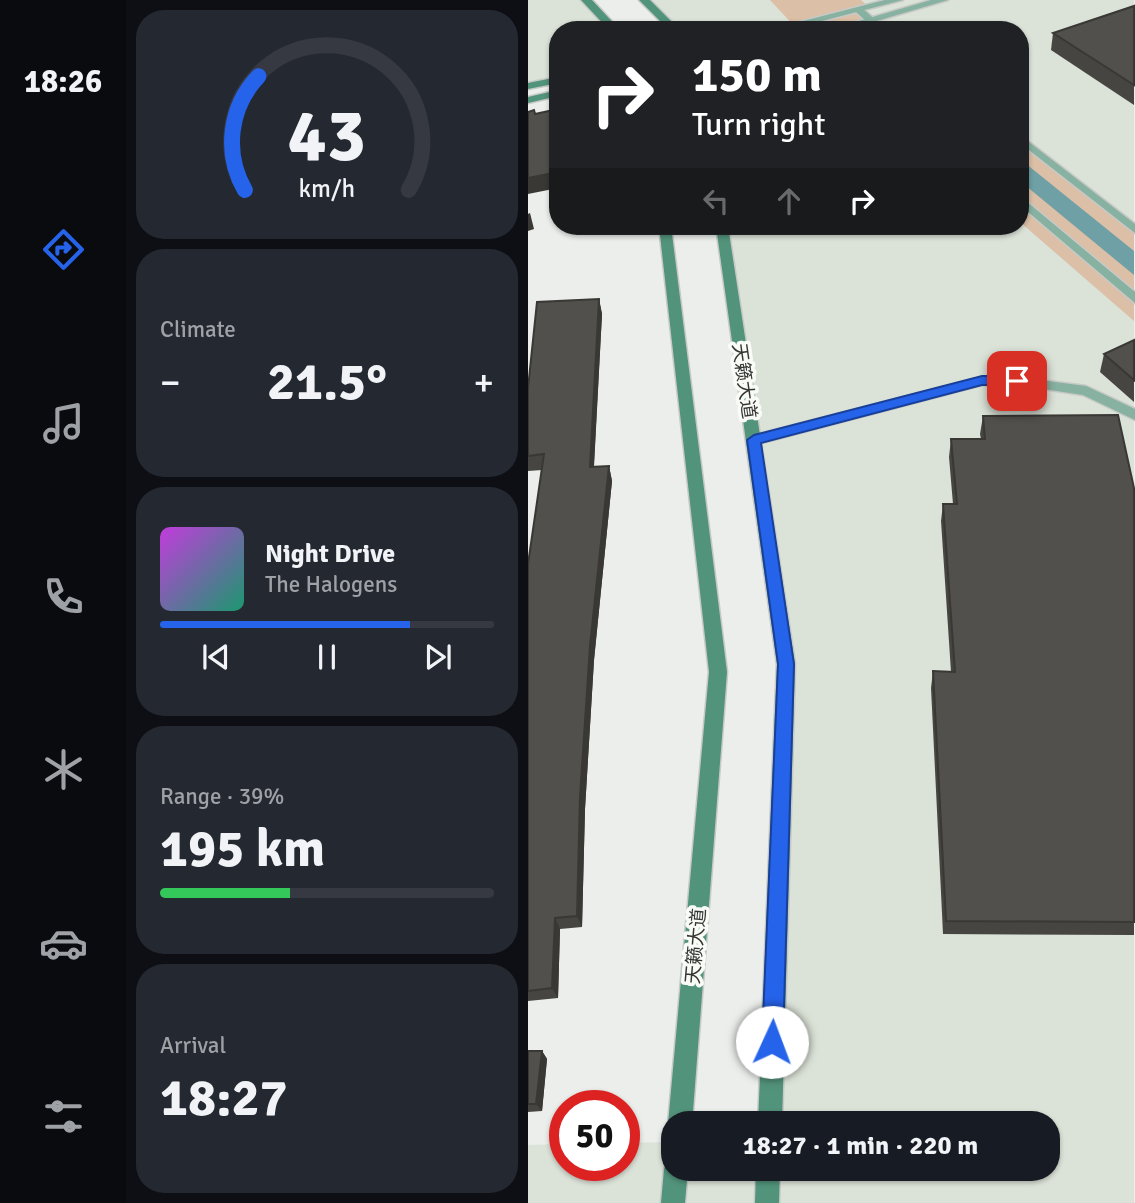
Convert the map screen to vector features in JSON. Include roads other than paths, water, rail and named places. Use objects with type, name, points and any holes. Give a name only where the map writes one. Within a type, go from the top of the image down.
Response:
[{"type":"main road","points":[[586,0],[606,21]]},
{"type":"main road","points":[[644,0],[666,21]]},
{"type":"main road","points":[[528,86],[549,82]]},
{"type":"main road","points":[[528,100],[549,95]]},
{"type":"main road","name":"天籁大道","points":[[666,235],[718,672],[681,1111]]},
{"type":"main road","name":"天籁大道","points":[[723,235],[786,664],[770,1111]]},
{"type":"main road","points":[[673,1203],[675,1181]]},
{"type":"main road","points":[[767,1203],[768,1181]]},
{"type":"street","points":[[812,21],[898,0]]},
{"type":"street","points":[[867,21],[943,0]]},
{"type":"lane","points":[[859,10],[871,20]]},
{"type":"lane","points":[[1029,145],[1135,230]]},
{"type":"lane","points":[[1029,207],[1135,299]]},
{"type":"lane","points":[[754,440],[982,381],[1017,381],[1086,391],[1135,415]]},
{"type":"water","points":[[1029,166],[1134,251],[1134,275],[1029,188]]}]
